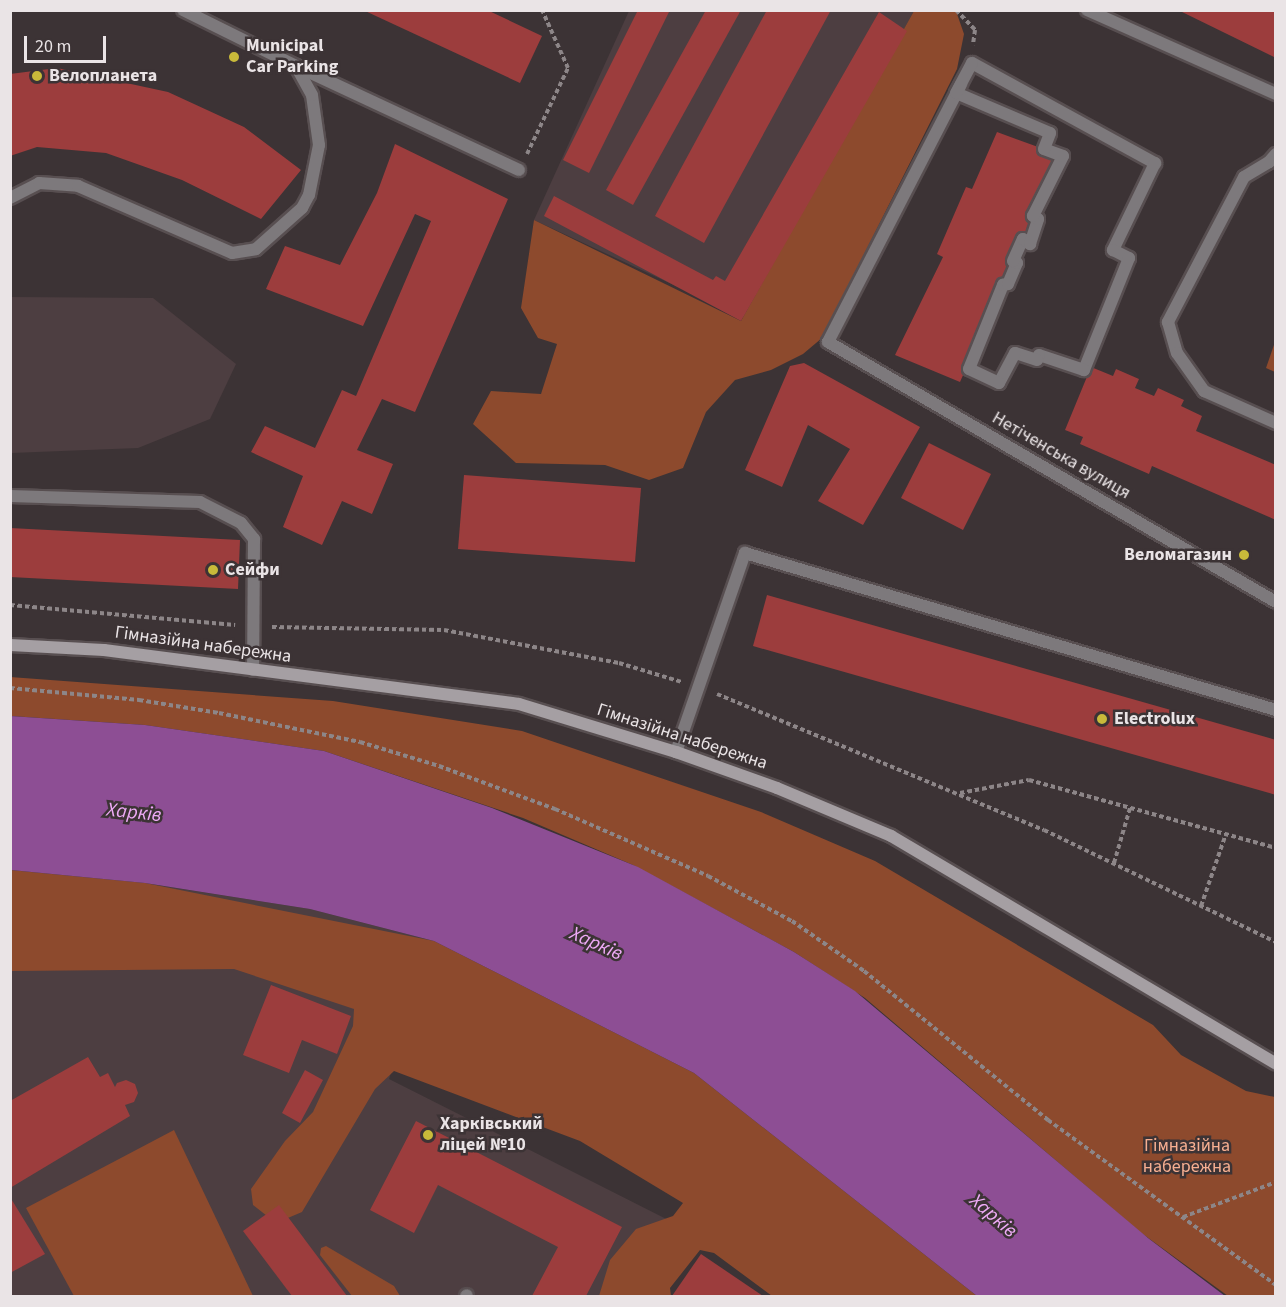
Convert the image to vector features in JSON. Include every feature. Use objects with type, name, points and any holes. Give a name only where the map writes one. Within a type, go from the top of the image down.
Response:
[{"type":"main road","name":"Гімназійна набережна","points":[[10,645],[104,650],[519,704],[676,752],[777,788],[891,836],[1275,1064]]},
{"type":"street","points":[[183,10],[296,66],[519,170]]},
{"type":"street","points":[[1088,10],[1275,94]]},
{"type":"street","points":[[972,63],[1155,163],[1113,250],[1129,258],[1084,370],[1039,355],[1037,360],[1015,352],[999,383],[969,369],[1003,285],[1008,284],[1017,263],[1013,261],[1023,239],[1030,244],[1038,219],[1033,216],[1063,156],[1044,149],[1050,133],[956,93],[972,63]]},
{"type":"street","points":[[10,198],[39,183],[78,186],[232,253],[256,249],[302,208],[309,195],[319,145],[312,95],[296,66]]},
{"type":"street","name":"Нетіченська вулиця","points":[[956,93],[828,342],[1275,602]]},
{"type":"street","points":[[1275,154],[1269,162],[1244,177],[1168,322],[1177,353],[1204,391],[1275,423]]},
{"type":"street","points":[[10,496],[200,502],[241,523],[254,539],[252,670]]},
{"type":"street","points":[[676,752],[745,553],[1275,710]]},
{"type":"path","points":[[519,170],[568,68],[542,10]]},
{"type":"path","points":[[956,10],[975,30],[972,63]]},
{"type":"path","points":[[10,605],[253,627],[444,630],[619,663],[700,687],[1044,830],[1275,942]]},
{"type":"path","points":[[10,688],[139,700],[219,713],[360,742],[439,766],[555,809],[656,852],[753,900],[822,941],[897,996],[1040,1114],[1275,1285]]},
{"type":"path","points":[[958,794],[1029,780],[1275,848]]},
{"type":"path","points":[[1114,863],[1130,808]]},
{"type":"path","points":[[1201,906],[1226,834]]},
{"type":"path","points":[[1182,1218],[1275,1182]]},
{"type":"shaded area","points":[[629,11],[914,11],[749,320],[534,220]]},
{"type":"shaded area","points":[[11,297],[153,298],[236,364],[210,419],[138,448],[11,453]]},
{"type":"shaded area","points":[[10,870],[144,883],[310,909],[434,941],[389,1079],[692,1232],[658,1296],[11,1296]]},
{"type":"green space","points":[[914,11],[956,11],[964,34],[957,69],[822,338],[803,354],[771,370],[735,380],[706,412],[683,468],[649,480],[605,465],[516,463],[473,424],[491,391],[541,394],[557,344],[538,338],[521,308],[534,220],[741,321]]},
{"type":"green space","points":[[1275,342],[1276,372],[1266,368]]},
{"type":"green space","name":"Гімназійна набережна","points":[[10,677],[333,701],[522,731],[761,812],[875,861],[1153,1025],[1181,1055],[1246,1091],[1275,1097],[1275,1296],[1228,1296],[1140,1232],[865,998],[794,952],[633,865],[523,818],[324,751],[145,725],[11,716]]},
{"type":"green space","points":[[10,870],[145,883],[434,941],[694,1073],[977,1296],[772,1296],[714,1253],[700,1250],[670,1288],[671,1296],[599,1296],[610,1260],[636,1229],[673,1216],[683,1203],[580,1141],[394,1071],[375,1089],[302,1212],[276,1223],[253,1205],[251,1189],[285,1141],[313,1112],[353,1026],[354,1009],[234,969],[11,971]]},
{"type":"green space","points":[[174,1130],[253,1296],[74,1296],[26,1208]]},
{"type":"green space","points":[[326,1246],[394,1286],[400,1296],[352,1296],[320,1255],[321,1248]]},
{"type":"water","name":"Харків","points":[[10,716],[145,725],[324,751],[492,808],[638,867],[794,952],[855,991],[1148,1238],[1225,1296],[977,1296],[694,1073],[434,941],[310,909],[145,883],[11,870]]},
{"type":"building","points":[[363,10],[487,10],[542,36],[520,83]]},
{"type":"building","points":[[638,10],[670,10],[589,173],[563,160]]},
{"type":"building","points":[[706,10],[741,10],[633,205],[606,190]]},
{"type":"building","points":[[767,10],[831,10],[704,243],[655,216]]},
{"type":"building","points":[[1178,10],[1276,10],[1276,58]]},
{"type":"building","points":[[879,12],[907,31],[741,321],[544,216],[554,196],[713,280],[716,276],[725,281]]},
{"type":"building","points":[[57,68],[168,92],[244,127],[301,170],[261,219],[182,180],[106,153],[37,147],[10,156],[10,74]]},
{"type":"building","points":[[997,132],[1063,156],[1028,241],[1004,283],[960,382],[895,355],[943,257],[937,254],[966,187],[972,189]]},
{"type":"building","points":[[395,144],[508,199],[415,412],[382,399],[357,450],[393,464],[372,514],[342,501],[322,545],[283,527],[303,476],[251,452],[265,426],[315,448],[342,390],[356,396],[431,221],[415,214],[363,326],[266,289],[285,246],[340,265],[377,193]]},
{"type":"building","points":[[804,363],[920,427],[863,525],[818,501],[850,449],[808,425],[782,487],[745,470],[790,366]]},
{"type":"building","points":[[1091,367],[1113,376],[1116,369],[1139,379],[1135,388],[1154,396],[1158,388],[1184,400],[1181,406],[1202,416],[1196,431],[1276,465],[1276,520],[1152,466],[1149,474],[1080,444],[1083,437],[1065,430]]},
{"type":"building","points":[[929,443],[991,474],[963,530],[901,498]]},
{"type":"building","points":[[464,475],[641,488],[635,562],[458,549]]},
{"type":"building","points":[[10,528],[240,540],[238,589],[10,577]]},
{"type":"building","points":[[767,595],[1276,740],[1276,795],[753,646]]},
{"type":"building","points":[[271,985],[351,1016],[337,1054],[302,1040],[289,1073],[243,1055]]},
{"type":"building","points":[[88,1057],[100,1077],[108,1073],[115,1087],[117,1083],[126,1080],[135,1084],[138,1093],[134,1102],[125,1105],[130,1116],[10,1188],[10,1101]]},
{"type":"building","points":[[305,1070],[323,1080],[300,1123],[282,1113]]},
{"type":"building","points":[[416,1121],[622,1227],[586,1296],[532,1296],[558,1247],[438,1185],[414,1233],[370,1210]]},
{"type":"building","points":[[10,1197],[45,1254],[10,1273]]},
{"type":"building","points":[[279,1205],[347,1296],[292,1296],[243,1231]]},
{"type":"building","points":[[701,1254],[763,1296],[672,1296]]},
{"type":"place","name":"Municipal Car Parking","points":[[234,57]]},
{"type":"place","name":"Велопланета","points":[[37,76]]},
{"type":"place","name":"Веломагазин","points":[[1244,555]]},
{"type":"place","name":"Сейфи","points":[[213,570]]},
{"type":"place","name":"Electrolux","points":[[1102,719]]},
{"type":"place","name":"Харківський ліцей №10","points":[[428,1135]]}]
